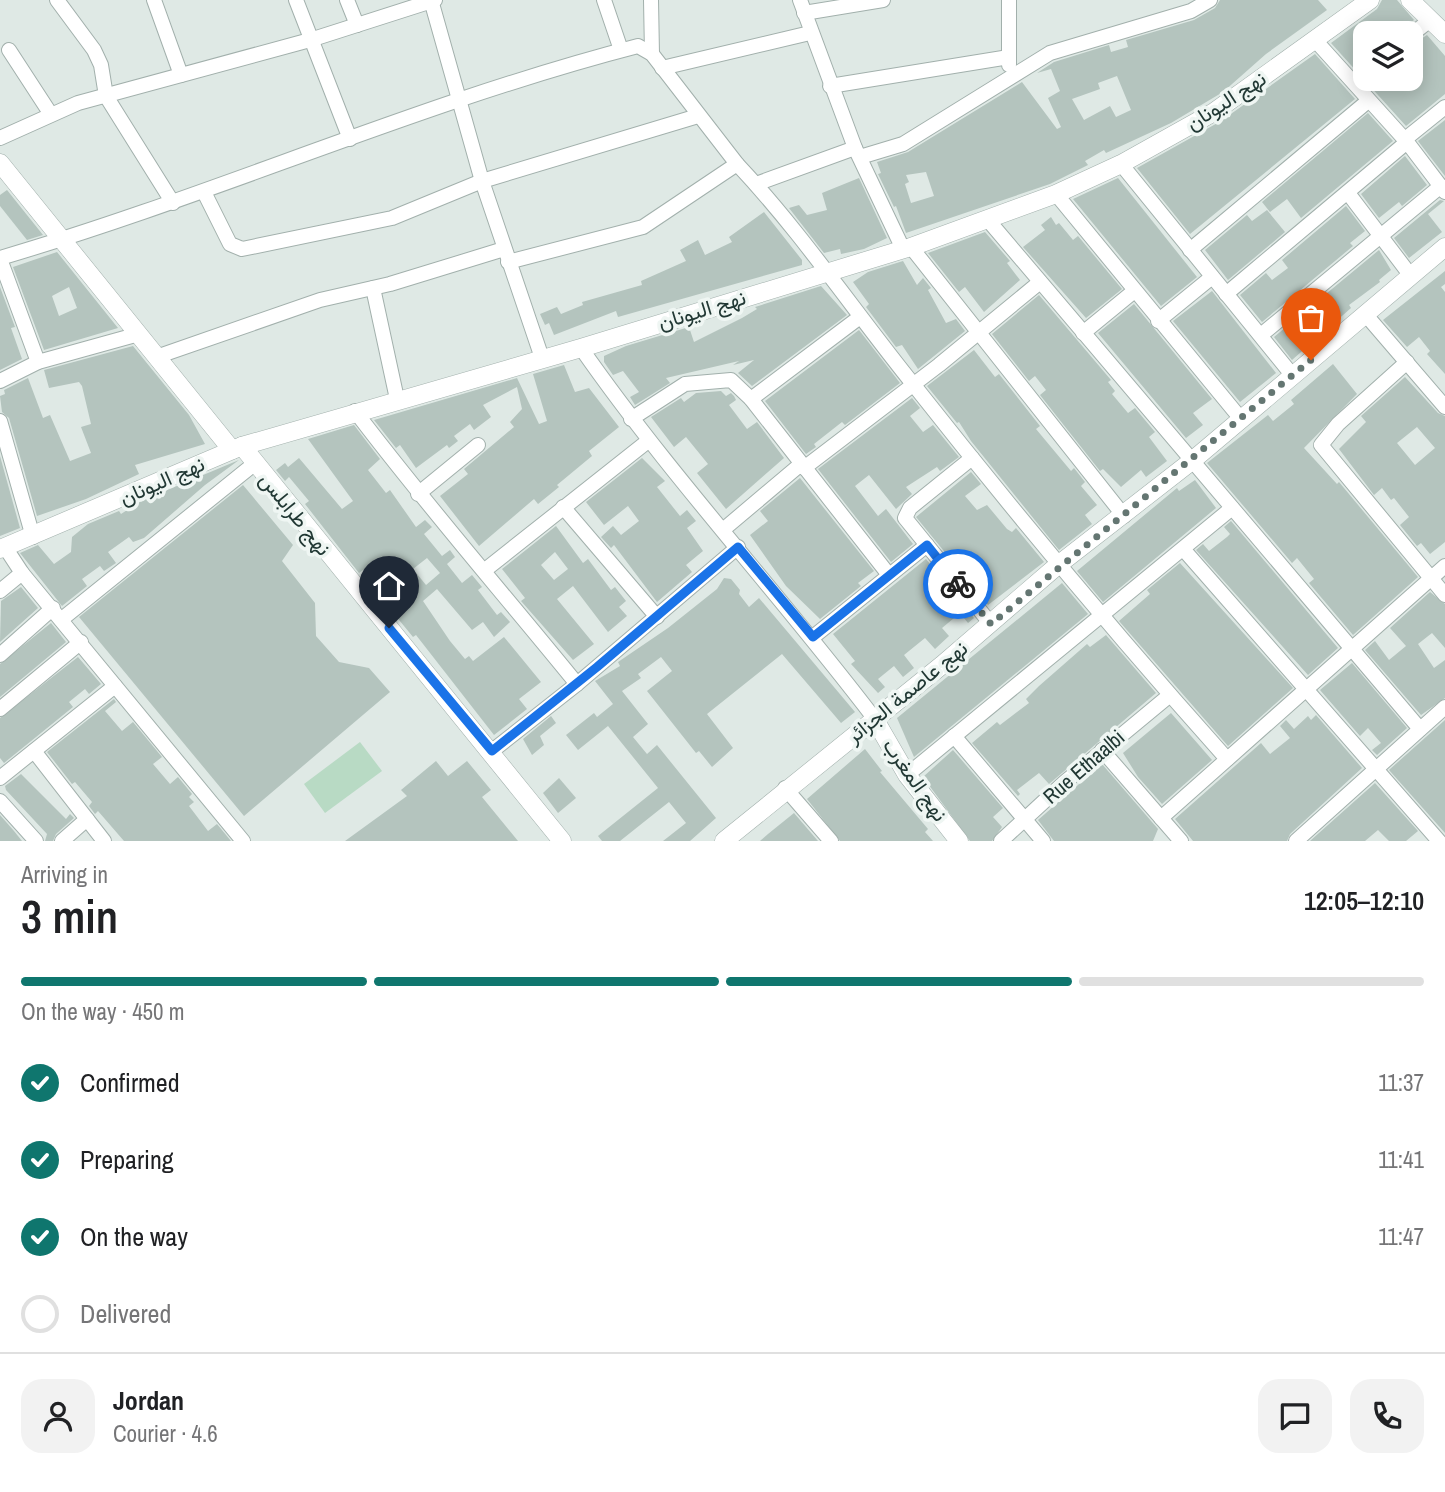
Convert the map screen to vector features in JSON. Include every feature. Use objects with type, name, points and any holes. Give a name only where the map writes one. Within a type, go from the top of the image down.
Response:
[{"type":"street","points":[[57,0],[94,50],[101,65],[106,96],[173,203]]},
{"type":"street","points":[[154,0],[181,75]]},
{"type":"street","points":[[296,0],[350,139]]},
{"type":"street","points":[[347,0],[357,25]]},
{"type":"street","points":[[604,0],[621,50]]},
{"type":"street","points":[[651,0],[652,54]]},
{"type":"street","points":[[883,0],[802,7],[857,153],[907,248],[1124,516]]},
{"type":"street","points":[[1009,0],[1010,79]]},
{"type":"street","points":[[756,184],[857,153],[902,144],[1050,53],[1191,11],[1210,0]]},
{"type":"street","name":"نهج اليونان","points":[[3,548],[237,448],[355,411],[581,348],[907,248],[1056,194],[1121,164],[1214,112],[1370,0]]},
{"type":"street","points":[[1410,0],[1445,34]]},
{"type":"street","points":[[0,138],[50,113],[310,40],[432,1],[482,181],[542,358]]},
{"type":"street","points":[[1423,26],[1430,20]]},
{"type":"street","points":[[662,68],[810,33]]},
{"type":"street","points":[[1261,335],[1380,236],[1443,188],[1315,40]]},
{"type":"street","points":[[38,362],[0,258],[64,240],[173,203],[459,99],[638,46],[652,54],[698,116],[827,271],[912,384],[1058,565],[1227,759]]},
{"type":"street","points":[[9,50],[50,113]]},
{"type":"street","points":[[830,86],[1009,57]]},
{"type":"street","points":[[1190,250],[1368,101]]},
{"type":"street","points":[[1226,294],[1348,193],[1445,107]]},
{"type":"street","points":[[204,192],[230,244],[242,249],[392,218],[482,181],[698,116]]},
{"type":"street","name":"نهج طرابلس","points":[[0,163],[156,357],[254,464],[492,751],[562,841]]},
{"type":"street","points":[[156,357],[320,300],[506,255],[643,227],[737,164]]},
{"type":"street","points":[[1121,164],[1293,376]]},
{"type":"street","points":[[1348,193],[1411,276]]},
{"type":"street","points":[[1056,194],[1133,292],[1241,419]]},
{"type":"street","points":[[988,220],[1420,729]]},
{"type":"street","name":"نهج عاصمة الجزائر","points":[[724,841],[785,788],[991,624],[1058,565],[1193,460],[1445,247]]},
{"type":"street","points":[[1158,321],[1212,277]]},
{"type":"street","points":[[724,529],[1040,282]]},
{"type":"street","points":[[373,288],[397,399]]},
{"type":"street","points":[[1083,333],[1133,292]]},
{"type":"street","points":[[1366,315],[1445,407]]},
{"type":"street","points":[[751,399],[860,317]]},
{"type":"street","points":[[0,381],[38,362],[139,334]]},
{"type":"street","points":[[581,348],[648,441],[813,637],[874,718]]},
{"type":"street","points":[[1407,362],[1338,424],[1321,445],[1445,595]]},
{"type":"street","points":[[631,419],[685,384],[731,380],[751,399],[889,575]]},
{"type":"street","points":[[355,411],[418,494],[485,570],[576,684]]},
{"type":"street","points":[[0,421],[33,537]]},
{"type":"street","points":[[485,570],[648,441]]},
{"type":"street","points":[[418,494],[478,446]]},
{"type":"street","points":[[972,458],[907,513],[906,521],[991,624]]},
{"type":"street","points":[[0,654],[254,464]]},
{"type":"street","points":[[563,507],[657,617]]},
{"type":"street","points":[[907,775],[1232,508]]},
{"type":"street","points":[[813,637],[927,545]]},
{"type":"street","points":[[492,751],[657,617],[738,547]]},
{"type":"street","points":[[3,548],[243,841]]},
{"type":"street","points":[[1184,550],[1307,687],[1439,841]]},
{"type":"street","points":[[1161,818],[1445,566]]},
{"type":"street","points":[[0,592],[22,573]]},
{"type":"street","points":[[0,709],[81,642]]},
{"type":"street","points":[[0,778],[115,686]]},
{"type":"street","name":"Rue Ethaalbi","points":[[1001,841],[1102,750],[1170,695]]},
{"type":"street","points":[[1296,841],[1374,768],[1445,707]]},
{"type":"street","name":"نهج المغرب","points":[[874,718],[907,775],[959,841]]},
{"type":"street","points":[[954,736],[1043,841]]},
{"type":"street","points":[[1102,750],[1181,841]]},
{"type":"street","points":[[34,751],[104,841]]},
{"type":"street","points":[[785,788],[831,841]]},
{"type":"street","points":[[0,801],[36,841]]},
{"type":"street","points":[[62,841],[87,818]]},
{"type":"green space","points":[[360,742],[382,771],[325,813],[304,784]]},
{"type":"building","points":[[1220,0],[1318,0],[1327,10],[1266,54],[1223,92],[1171,123],[1106,153],[1104,150],[1085,161],[1088,165],[1050,184],[906,233],[896,206],[894,207],[878,174],[881,173],[877,162],[908,152],[1022,82],[1057,129],[1061,127],[1048,98],[1060,91],[1051,69],[1037,73],[1054,62],[1109,45],[1111,52],[1128,47],[1126,40],[1194,20],[1215,8]],"holes":[[[1117,76],[1131,110],[1116,117],[1110,106],[1084,120],[1072,99],[1100,89],[1098,83]],[[926,172],[934,196],[911,203],[905,184],[909,182],[906,175]]]},
{"type":"building","points":[[1382,0],[1397,0],[1414,20],[1361,21],[1377,9]]},
{"type":"building","points":[[1353,27],[1353,67],[1331,43]]},
{"type":"building","points":[[1427,35],[1445,56],[1445,94],[1406,126],[1374,91],[1423,91],[1423,38]]},
{"type":"building","points":[[1315,54],[1355,99],[1190,234],[1137,168],[1221,121]]},
{"type":"building","points":[[1368,113],[1393,141],[1301,218],[1287,199],[1270,212],[1262,202]]},
{"type":"building","points":[[1445,120],[1445,176],[1418,141]]},
{"type":"building","points":[[1405,156],[1427,185],[1402,206],[1399,202],[1379,218],[1361,194]]},
{"type":"building","points":[[859,178],[887,238],[864,249],[841,254],[840,249],[824,253],[789,208],[799,205],[807,215],[827,210],[822,193]]},
{"type":"building","points":[[1118,178],[1197,277],[1161,306],[1073,199]]},
{"type":"building","points":[[7,190],[43,235],[27,240],[0,206],[0,195]]},
{"type":"building","points":[[1440,200],[1444,201],[1428,214],[1442,232],[1409,258],[1394,238]]},
{"type":"building","points":[[1346,206],[1365,231],[1350,243],[1353,246],[1262,322],[1240,295],[1266,273],[1272,280],[1288,268],[1282,260]]},
{"type":"building","points":[[1267,210],[1285,232],[1228,280],[1205,250],[1247,215],[1252,221]]},
{"type":"building","points":[[764,212],[802,260],[802,265],[618,317],[616,311],[554,335],[549,323],[545,325],[540,314],[557,307],[561,314],[583,305],[582,302],[642,285],[641,281],[686,261],[680,250],[698,240],[705,255],[732,242],[729,237]]},
{"type":"building","points":[[1051,217],[1073,240],[1078,236],[1122,289],[1086,318],[1023,247],[1045,230],[1041,225]]},
{"type":"building","points":[[985,232],[1010,261],[1007,263],[1020,280],[984,312],[965,287],[959,292],[928,253]]},
{"type":"building","points":[[1379,250],[1391,270],[1380,282],[1349,305],[1351,308],[1292,360],[1274,337]]},
{"type":"building","points":[[57,252],[118,328],[44,350],[13,267]],"holes":[[[69,287],[77,308],[59,316],[52,296]]]},
{"type":"building","points":[[903,261],[917,285],[923,278],[931,288],[928,290],[946,323],[956,319],[965,331],[918,369],[902,345],[896,347],[866,307],[869,304],[853,282],[868,272]]},
{"type":"building","points":[[1445,271],[1445,284],[1441,287],[1445,292],[1445,374],[1427,354],[1430,351],[1419,337],[1407,347],[1383,320]]},
{"type":"building","points":[[821,286],[847,315],[752,386],[738,373],[754,360],[733,365],[739,361],[666,378],[670,383],[635,405],[630,397],[639,392],[623,371],[613,375],[604,362],[604,356],[626,346],[689,327],[694,342],[742,318],[757,309],[755,307]]},
{"type":"building","points":[[0,287],[15,327],[11,328],[22,359],[0,370]]},
{"type":"building","points":[[1212,291],[1276,373],[1240,402],[1173,321]]},
{"type":"building","points":[[1039,295],[1111,380],[1108,382],[1115,391],[1112,394],[1128,413],[1135,408],[1155,432],[1149,437],[1167,461],[1146,477],[1141,470],[1121,487],[1103,469],[1100,471],[1040,395],[1046,390],[1035,376],[1029,381],[992,334]]},
{"type":"building","points":[[1134,304],[1212,399],[1193,413],[1203,425],[1186,438],[1098,333]]},
{"type":"building","points":[[859,330],[900,383],[845,425],[842,422],[814,444],[816,447],[806,454],[765,401]]},
{"type":"building","points":[[133,346],[189,415],[205,444],[135,465],[139,474],[86,499],[37,516],[9,418],[2,412],[0,396],[5,394],[4,390],[28,378],[43,418],[50,415],[70,461],[91,453],[81,427],[91,424],[82,386],[79,382],[49,388],[44,370]]},
{"type":"building","points":[[974,350],[995,377],[999,374],[1040,426],[1036,429],[1071,471],[1074,468],[1085,482],[1081,486],[1097,505],[1085,515],[1092,524],[1059,550],[971,441],[959,422],[957,423],[927,386]]},
{"type":"building","points":[[1333,364],[1357,394],[1304,448],[1337,484],[1339,482],[1418,577],[1353,635],[1309,583],[1314,579],[1297,558],[1292,563],[1207,463],[1268,415],[1273,421],[1294,404],[1291,400]]},
{"type":"building","points":[[564,365],[575,392],[589,388],[619,427],[589,451],[592,456],[557,485],[559,487],[538,504],[534,499],[479,546],[440,496],[468,474],[464,469],[514,427],[510,422],[522,409],[517,387],[483,405],[491,417],[474,430],[470,424],[454,436],[458,441],[449,448],[447,445],[416,468],[400,445],[396,448],[374,420],[517,378],[539,424],[547,421],[533,374]]},
{"type":"building","points":[[1405,377],[1438,413],[1445,416],[1445,542],[1430,554],[1421,543],[1417,546],[1400,525],[1409,517],[1394,498],[1391,500],[1382,488],[1374,495],[1339,449],[1366,422],[1361,416]],"holes":[[[1417,427],[1435,448],[1415,465],[1397,443]]]},
{"type":"building","points":[[721,391],[726,396],[731,393],[734,396],[736,400],[729,405],[747,429],[757,422],[784,458],[726,509],[697,473],[708,464],[686,437],[674,447],[651,417],[681,398],[684,402],[696,393]]},
{"type":"building","points":[[912,398],[920,408],[910,416],[923,432],[933,425],[959,457],[940,471],[937,467],[906,487],[912,494],[896,509],[869,475],[855,486],[878,516],[886,509],[913,544],[891,562],[818,469]]},
{"type":"building","points":[[354,425],[380,459],[368,470],[386,493],[390,490],[416,527],[425,520],[432,527],[424,534],[442,556],[450,550],[455,557],[447,564],[462,583],[472,575],[482,587],[478,590],[497,615],[501,612],[510,622],[494,637],[483,622],[472,630],[437,589],[423,601],[465,659],[469,656],[473,661],[504,637],[541,682],[519,699],[527,709],[494,735],[416,635],[413,637],[386,604],[391,600],[363,570],[359,573],[305,504],[309,501],[289,477],[285,481],[276,470],[285,463],[288,467],[299,458],[342,509],[353,501],[308,439]],"holes":[[[427,558],[440,573],[426,585],[413,569]]]},
{"type":"building","points":[[0,456],[20,528],[0,536]]},
{"type":"building","points":[[642,458],[665,481],[657,487],[680,516],[687,510],[696,521],[687,528],[703,551],[686,565],[692,572],[657,602],[614,545],[611,548],[601,537],[613,526],[621,535],[639,521],[628,506],[604,525],[586,502]]},
{"type":"building","points":[[239,460],[205,485],[144,538],[133,542],[129,537],[108,552],[116,563],[104,571],[100,566],[82,579],[87,586],[62,606],[20,553],[38,545],[54,564],[71,552],[72,537],[88,524],[119,511],[121,514],[141,501]]},
{"type":"building","points":[[971,472],[981,484],[965,496],[977,510],[987,505],[1007,529],[1012,532],[1016,528],[1044,562],[988,605],[916,517]]},
{"type":"building","points":[[800,478],[874,571],[858,583],[861,586],[820,619],[786,586],[750,535],[768,521],[760,511]]},
{"type":"building","points":[[1195,480],[1216,508],[1103,602],[1077,571],[1177,488],[1179,491]]},
{"type":"building","points":[[243,485],[293,545],[282,561],[315,603],[316,636],[339,662],[369,668],[390,692],[244,816],[79,617]]},
{"type":"building","points":[[1231,521],[1338,648],[1308,675],[1196,550],[1203,544],[1209,551],[1227,537],[1230,534],[1224,527]]},
{"type":"building","points":[[556,526],[583,563],[588,559],[611,590],[615,587],[626,601],[619,607],[627,616],[608,632],[573,586],[557,599],[594,644],[573,660],[521,601],[525,598],[502,569]],"holes":[[[555,552],[568,569],[554,580],[541,565]]]},
{"type":"building","points":[[926,559],[974,618],[968,623],[960,613],[942,628],[949,636],[935,649],[925,638],[904,655],[914,668],[903,677],[894,666],[878,679],[885,687],[878,693],[851,664],[855,661],[833,634]]},
{"type":"building","points":[[1180,563],[1293,688],[1228,746],[1119,621],[1150,594],[1147,590]]},
{"type":"building","points":[[724,578],[731,579],[749,607],[759,598],[855,712],[841,723],[782,654],[707,714],[733,748],[712,767],[699,751],[696,753],[647,691],[672,671],[661,657],[638,674],[641,678],[622,691],[648,724],[633,737],[647,754],[657,745],[716,818],[690,841],[663,841],[686,823],[669,802],[620,841],[602,841],[598,836],[658,788],[608,726],[578,750],[566,735],[594,713],[597,717],[613,704],[595,681],[620,666],[618,662],[668,628],[717,589]]},
{"type":"building","points":[[1062,583],[1088,614],[914,757],[897,718]]},
{"type":"building","points":[[21,587],[38,608],[0,642],[1,601]]},
{"type":"building","points":[[1430,592],[1445,604],[1445,648],[1432,633],[1418,644],[1434,668],[1445,660],[1445,698],[1421,715],[1365,650],[1375,641],[1389,660],[1406,646],[1390,628]]},
{"type":"building","points":[[51,623],[66,642],[0,697],[0,664]]},
{"type":"building","points":[[1106,635],[1156,693],[1049,784],[1039,773],[1017,790],[1020,794],[1018,796],[972,743],[997,722],[1000,725],[1029,703],[1026,699],[1087,644],[1090,647]]},
{"type":"building","points":[[78,657],[101,684],[89,694],[85,689],[69,702],[73,707],[4,763],[0,758],[0,718]]},
{"type":"building","points":[[1352,663],[1407,728],[1377,755],[1372,750],[1381,743],[1368,728],[1360,736],[1320,690]]},
{"type":"building","points":[[114,699],[116,702],[105,711],[122,731],[133,722],[162,757],[153,764],[170,784],[178,777],[192,794],[189,797],[194,802],[189,806],[208,831],[217,824],[231,841],[124,841],[98,811],[95,814],[89,806],[92,802],[75,782],[72,784],[47,752]]},
{"type":"building","points":[[1171,713],[1212,760],[1162,804],[1138,777],[1123,753]]},
{"type":"building","points":[[1316,715],[1362,768],[1290,834],[1287,841],[1193,841],[1175,819],[1261,743],[1270,754],[1290,738],[1280,726],[1286,720],[1294,729],[1308,716],[1311,720]]},
{"type":"building","points":[[551,716],[556,723],[540,736],[544,745],[532,755],[523,739]]},
{"type":"building","points":[[1445,720],[1445,833],[1389,770]]},
{"type":"building","points":[[865,749],[882,771],[880,772],[928,829],[925,832],[933,841],[840,841],[807,799]]},
{"type":"building","points":[[953,750],[1003,808],[993,817],[1002,827],[992,841],[970,841],[923,777]]},
{"type":"building","points":[[436,761],[448,776],[467,761],[491,790],[482,797],[518,841],[345,841],[407,796],[401,790]]},
{"type":"building","points":[[1102,764],[1158,829],[1153,841],[1054,841],[1038,820]]},
{"type":"building","points":[[21,774],[66,819],[70,814],[74,818],[56,834],[53,841],[45,841],[47,834],[6,790],[5,786]]},
{"type":"building","points":[[559,778],[576,798],[558,813],[543,793]]},
{"type":"building","points":[[1375,783],[1418,831],[1406,841],[1389,841],[1378,830],[1365,841],[1310,841]]},
{"type":"building","points":[[794,813],[818,841],[760,841],[768,834]]},
{"type":"building","points":[[0,815],[14,831],[22,841],[0,841]]},
{"type":"way so far","points":[[958,584],[991,624],[1058,565],[1124,516],[1311,360]]},
{"type":"route","points":[[389,628],[492,751],[597,667],[738,547],[813,637],[927,545],[958,584]]}]
